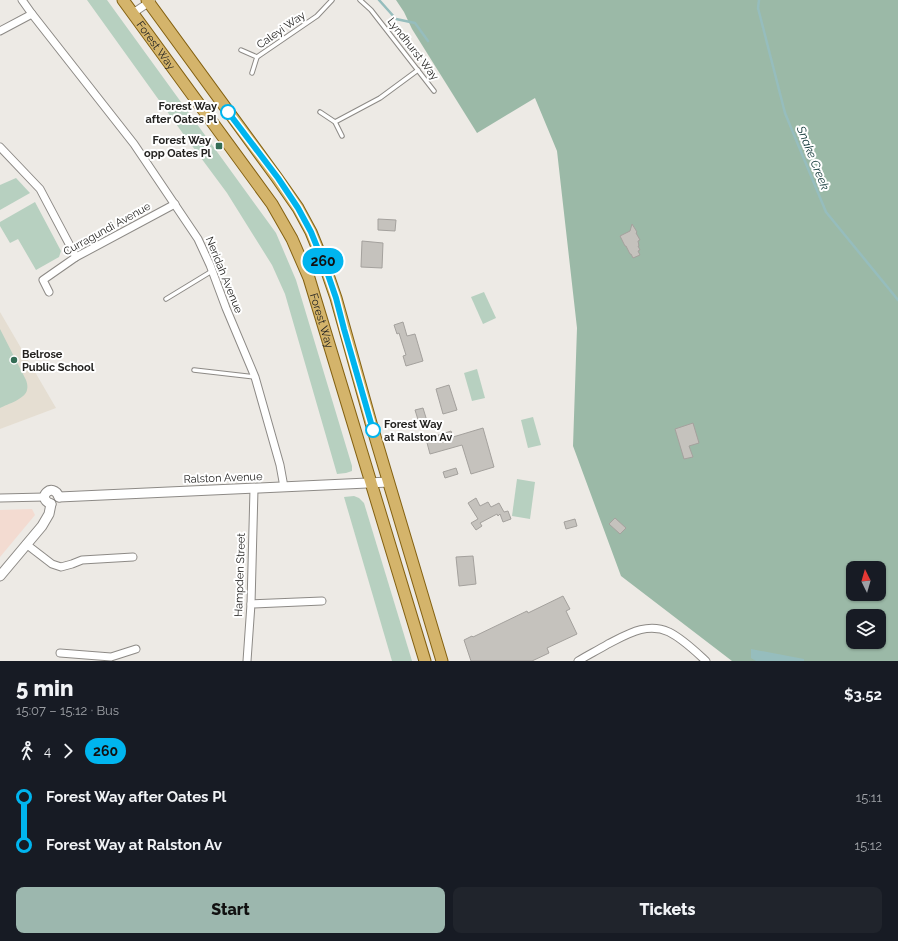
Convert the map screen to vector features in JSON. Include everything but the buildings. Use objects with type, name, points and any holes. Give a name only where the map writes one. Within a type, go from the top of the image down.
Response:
[{"type":"main road","name":"Forest Way","points":[[123,0],[264,192],[292,239],[309,278],[425,661]]},
{"type":"main road","name":"Forest Way","points":[[149,1],[278,178],[298,208],[311,232],[336,298],[442,661]]},
{"type":"street","name":"Neridah Avenue","points":[[22,0],[134,144],[198,239],[255,378],[280,465],[284,487]]},
{"type":"street","points":[[133,13],[149,1]]},
{"type":"street","points":[[0,32],[32,14]]},
{"type":"street","points":[[0,147],[40,188],[76,257]]},
{"type":"street","name":"Curragundi Avenue","points":[[49,292],[43,280],[76,257],[175,204]]},
{"type":"street","name":"Ralston Avenue","points":[[0,498],[48,501],[47,492],[51,490],[57,493],[59,497],[389,482]]},
{"type":"street","name":"Hampden Street","points":[[247,661],[251,604],[254,489]]},
{"type":"street","points":[[0,576],[47,519],[50,514],[48,501]]},
{"type":"street","points":[[26,544],[52,564],[61,567],[82,560],[134,557]]},
{"type":"street","points":[[251,604],[322,601]]},
{"type":"street","points":[[578,661],[625,635],[640,629],[652,628],[671,633],[682,640],[706,661]]},
{"type":"street","points":[[60,653],[111,659],[136,649]]},
{"type":"lane","name":"Caleyi Way","points":[[252,73],[257,58],[318,16],[332,0]]},
{"type":"lane","name":"Lyndhurst Way","points":[[360,0],[372,10],[434,91]]},
{"type":"lane","name":"Caleyi Way","points":[[241,50],[257,58]]},
{"type":"lane","points":[[335,122],[380,98],[418,70]]},
{"type":"lane","points":[[320,112],[335,122],[342,136]]},
{"type":"lane","points":[[166,299],[212,271]]},
{"type":"lane","points":[[194,370],[255,378]]},
{"type":"shaded area","name":"Belrose Public School","points":[[0,312],[56,408],[0,429]]},
{"type":"shaded area","points":[[32,509],[35,515],[0,557],[0,510]]},
{"type":"green space","points":[[87,0],[107,0],[276,233],[296,280],[352,466],[352,471],[337,474],[285,294],[272,265],[227,193]]},
{"type":"green space","points":[[396,0],[898,0],[898,661],[732,661],[621,576],[573,446],[577,328],[557,151],[535,98],[477,133],[412,29],[404,12]]},
{"type":"green space","points":[[16,178],[30,193],[0,210],[0,185]]},
{"type":"green space","points":[[35,202],[61,251],[59,257],[36,270],[18,239],[10,243],[0,226],[0,222]]},
{"type":"green space","points":[[484,292],[496,318],[483,324],[471,297]]},
{"type":"green space","points":[[0,329],[26,380],[27,390],[23,396],[16,401],[0,408]]},
{"type":"green space","points":[[477,369],[485,398],[472,401],[464,373]]},
{"type":"green space","points":[[533,417],[541,445],[528,448],[521,420]]},
{"type":"green space","points":[[517,479],[535,482],[530,519],[512,516]]},
{"type":"green space","points":[[354,496],[359,498],[364,503],[412,661],[392,661],[344,497]]},
{"type":"water","points":[[751,649],[804,659],[804,661],[756,661],[751,658]]},
{"type":"waterway","points":[[379,0],[396,19],[415,23],[428,41]]},
{"type":"waterway","name":"Snake Creek","points":[[759,0],[758,8],[785,113],[826,212],[898,300]]},
{"type":"bus line","name":"260","points":[[228,112],[278,178],[298,208],[311,232],[336,298],[373,430]]},
{"type":"place","name":"Forest Way after Oates Pl","points":[[228,112]]},
{"type":"place","name":"Forest Way opp Oates Pl","points":[[219,146]]},
{"type":"place","name":"Belrose Public School","points":[[14,360]]},
{"type":"place","name":"Forest Way at Ralston Av","points":[[373,430]]}]
